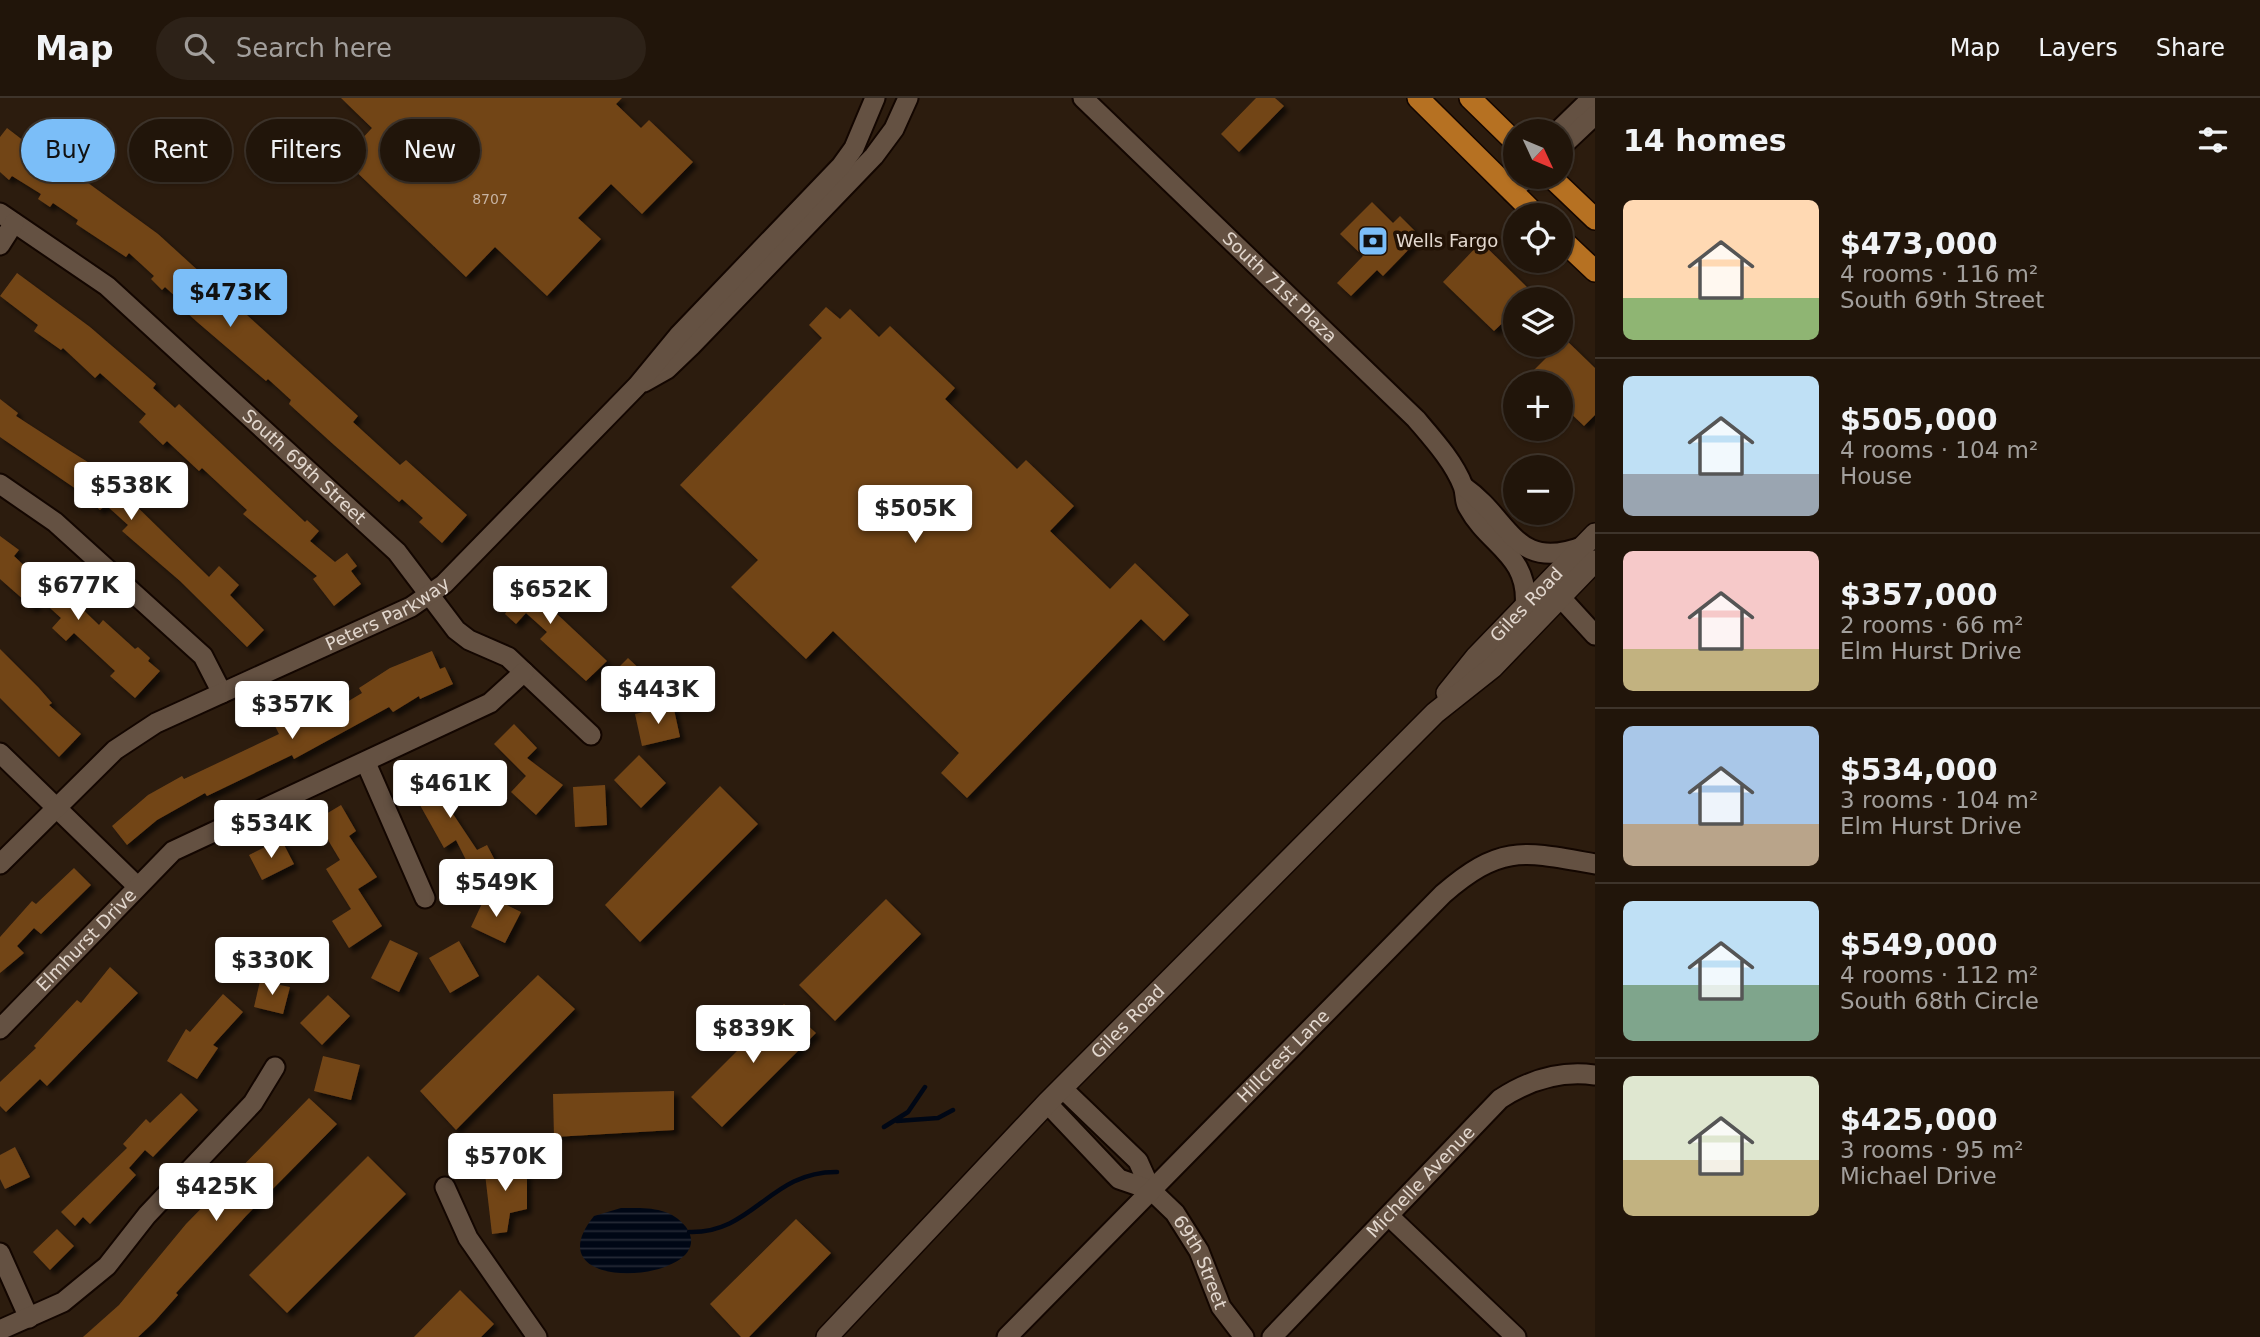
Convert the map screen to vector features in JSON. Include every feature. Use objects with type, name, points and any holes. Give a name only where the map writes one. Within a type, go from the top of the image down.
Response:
[{"type":"main road","points":[[1418,98],[1503,170]]},
{"type":"main road","points":[[1470,98],[1503,130]]},
{"type":"main road","points":[[1564,189],[1595,219]]},
{"type":"main road","points":[[1573,250],[1595,271]]},
{"type":"street","points":[[637,386],[678,335],[841,166],[854,148],[875,98]]},
{"type":"street","points":[[637,386],[667,369],[691,346],[874,156],[894,129],[908,98]]},
{"type":"street","name":"South 71st Plaza","points":[[1083,98],[1416,419],[1436,443],[1464,487],[1482,500],[1506,530],[1532,551],[1545,555],[1560,555],[1591,547]]},
{"type":"street","points":[[1570,119],[1592,98]]},
{"type":"street","points":[[1573,136],[1595,115]]},
{"type":"street","points":[[0,245],[7,218]]},
{"type":"street","name":"South 69th Street","points":[[7,218],[107,286],[397,552],[463,636],[508,657],[591,735]]},
{"type":"street","name":"Peters Parkway","points":[[0,864],[115,750],[156,723],[411,607],[430,595],[457,573],[637,386]]},
{"type":"street","points":[[0,484],[55,522],[202,656],[222,693]]},
{"type":"street","name":"South 71st Plaza","points":[[1464,487],[1466,506],[1515,560],[1527,590],[1525,607]]},
{"type":"street","name":"Giles Road","points":[[827,1337],[1054,1095],[1435,713],[1493,667],[1591,547]]},
{"type":"street","points":[[1555,590],[1595,635]]},
{"type":"street","name":"Giles Road","points":[[1435,713],[1449,689],[1476,657],[1525,607],[1555,590]]},
{"type":"street","name":"Elmhurst Drive","points":[[0,1029],[173,851],[490,703],[524,672]]},
{"type":"street","points":[[0,753],[137,886]]},
{"type":"street","points":[[366,763],[425,898]]},
{"type":"street","name":"Hillcrest Lane","points":[[1007,1337],[1443,894],[1471,870],[1499,856],[1522,853],[1595,864]]},
{"type":"street","points":[[0,1330],[63,1302],[107,1266],[147,1215],[253,1103],[275,1067]]},
{"type":"street","name":"Michelle Avenue","points":[[1272,1337],[1500,1099],[1525,1083],[1578,1073],[1595,1075]]},
{"type":"street","points":[[1054,1095],[1138,1161],[1151,1190]]},
{"type":"street","points":[[445,1187],[468,1237],[537,1337]]},
{"type":"street","name":"69th Street","points":[[1151,1190],[1175,1213],[1199,1251],[1221,1307],[1244,1337]]},
{"type":"street","points":[[1390,1216],[1516,1337]]},
{"type":"street","points":[[0,1253],[29,1318]]},
{"type":"shaded area","points":[[621,1208],[656,1210],[672,1215],[686,1227],[690,1246],[679,1260],[656,1270],[630,1273],[604,1270],[586,1260],[580,1243],[594,1216]]},
{"type":"building","points":[[341,98],[622,98],[616,104],[641,128],[649,120],[693,162],[642,214],[611,184],[578,218],[601,239],[547,296],[495,247],[466,277],[366,181],[366,134],[372,128],[366,119],[363,119]]},
{"type":"building","points":[[1256,98],[1275,98],[1284,106],[1239,152],[1221,134]]},
{"type":"building","points":[[7,128],[21,139],[21,182],[12,176],[9,180],[0,172],[0,137]]},
{"type":"building","points":[[22,182],[87,182],[158,234],[358,416],[353,422],[400,465],[406,460],[467,515],[442,543],[419,522],[423,518],[402,499],[399,502],[289,404],[291,400],[268,379],[266,381],[196,321],[184,310],[187,307],[165,287],[162,290],[151,279],[154,276],[129,253],[126,257],[76,224],[78,220],[53,203],[50,207],[38,199],[41,194]]},
{"type":"building","points":[[1372,202],[1393,223],[1400,216],[1415,231],[1408,237],[1414,244],[1383,276],[1377,270],[1351,296],[1337,283],[1363,256],[1340,234]]},
{"type":"building","points":[[1481,242],[1503,264],[1503,273],[1513,273],[1527,287],[1503,287],[1503,322],[1494,331],[1443,282]]},
{"type":"building","points":[[17,273],[90,327],[156,384],[153,388],[175,408],[179,404],[305,522],[307,520],[319,531],[310,541],[335,562],[347,553],[357,566],[351,571],[361,584],[334,606],[313,579],[317,576],[243,514],[247,510],[202,468],[199,471],[167,441],[163,445],[139,422],[146,414],[100,373],[95,378],[63,348],[61,350],[34,331],[38,325],[0,296]]},
{"type":"building","points":[[826,307],[840,319],[850,309],[879,337],[890,326],[955,388],[945,399],[1017,469],[1026,460],[1074,506],[1050,531],[1110,589],[1135,563],[1189,615],[1164,641],[1141,619],[967,798],[941,773],[959,753],[833,631],[806,659],[731,587],[758,560],[680,485],[822,338],[809,325]]},
{"type":"building","points":[[1573,347],[1595,368],[1595,415],[1584,426],[1573,415],[1573,371],[1533,371],[1547,357],[1573,357]]},
{"type":"building","points":[[0,399],[18,413],[16,416],[67,449],[110,476],[114,471],[127,483],[122,489],[129,499],[209,577],[219,566],[239,585],[230,595],[264,630],[247,647],[180,581],[122,531],[128,525],[106,505],[100,510],[79,491],[0,437]]},
{"type":"building","points":[[0,536],[19,550],[14,556],[36,577],[47,565],[60,577],[53,585],[72,603],[74,601],[99,625],[103,620],[135,649],[138,647],[150,658],[148,661],[160,671],[135,698],[110,676],[115,671],[74,633],[66,641],[52,628],[61,618],[40,599],[33,608],[0,579]]},
{"type":"building","points":[[518,572],[543,595],[540,598],[607,661],[586,681],[540,639],[547,632],[526,613],[516,624],[505,614],[508,609],[495,597]]},
{"type":"building","points":[[0,649],[52,703],[49,705],[81,734],[59,757],[0,698]]},
{"type":"building","points":[[432,651],[440,669],[445,667],[453,684],[420,699],[419,696],[393,712],[389,707],[294,759],[292,755],[207,796],[205,793],[157,820],[127,845],[112,826],[148,795],[182,776],[184,779],[279,734],[275,726],[301,710],[310,724],[362,693],[359,688],[390,668]]},
{"type":"building","points":[[628,658],[649,678],[629,699],[617,688],[623,681],[614,672]]},
{"type":"building","points":[[673,705],[680,737],[642,746],[635,714]]},
{"type":"building","points":[[514,724],[537,748],[527,758],[563,785],[536,815],[511,792],[526,776],[494,744]]},
{"type":"building","points":[[639,755],[666,783],[641,808],[614,780]]},
{"type":"building","points":[[440,760],[456,787],[441,796],[477,850],[487,845],[502,874],[479,886],[456,840],[444,848],[406,780]]},
{"type":"building","points":[[605,785],[607,825],[575,827],[573,787]]},
{"type":"building","points":[[720,786],[758,824],[640,942],[605,905]]},
{"type":"building","points":[[341,805],[356,831],[349,836],[377,877],[358,889],[382,926],[349,948],[332,921],[351,909],[326,869],[340,860],[316,820]]},
{"type":"building","points":[[281,839],[294,864],[262,880],[249,855]]},
{"type":"building","points":[[74,868],[91,885],[41,934],[34,928],[17,946],[24,953],[0,973],[0,937],[32,901],[36,904]]},
{"type":"building","points":[[486,895],[521,912],[505,943],[471,927]]},
{"type":"building","points":[[886,899],[921,934],[835,1021],[799,985]]},
{"type":"building","points":[[390,940],[418,953],[399,992],[371,978]]},
{"type":"building","points":[[459,941],[479,976],[450,993],[429,958]]},
{"type":"building","points":[[110,967],[138,993],[47,1086],[40,1079],[6,1112],[0,1106],[0,1082],[36,1048],[34,1046],[77,1000],[81,1003]]},
{"type":"building","points":[[538,975],[575,1009],[456,1130],[420,1091]]},
{"type":"building","points":[[260,981],[290,987],[283,1014],[254,1007]]},
{"type":"building","points":[[223,994],[243,1012],[213,1045],[218,1048],[197,1079],[167,1061],[186,1029],[190,1032]]},
{"type":"building","points":[[328,995],[350,1016],[322,1045],[300,1023]]},
{"type":"building","points":[[784,1004],[816,1033],[722,1127],[691,1097]]},
{"type":"building","points":[[323,1056],[360,1065],[351,1100],[314,1091]]},
{"type":"building","points":[[674,1091],[674,1130],[554,1137],[553,1094]]},
{"type":"building","points":[[181,1093],[198,1110],[153,1157],[145,1150],[129,1168],[136,1175],[90,1224],[83,1217],[75,1226],[61,1212],[127,1148],[123,1144],[146,1119],[150,1123]]},
{"type":"building","points":[[309,1098],[337,1124],[246,1216],[176,1293],[178,1295],[154,1322],[138,1337],[83,1337],[119,1305],[186,1224]]},
{"type":"building","points":[[15,1147],[30,1177],[5,1189],[0,1179],[0,1155]]},
{"type":"building","points":[[368,1156],[406,1194],[287,1313],[249,1275]]},
{"type":"building","points":[[484,1165],[527,1165],[527,1209],[510,1213],[507,1232],[492,1234]]},
{"type":"building","points":[[796,1219],[831,1253],[749,1337],[741,1337],[710,1304]]},
{"type":"building","points":[[57,1229],[74,1246],[50,1270],[33,1252]]},
{"type":"building","points":[[460,1290],[494,1324],[481,1337],[414,1337]]},
{"type":"waterway","points":[[884,1127],[908,1112],[925,1087]]},
{"type":"waterway","points":[[897,1121],[938,1118],[953,1110]]},
{"type":"waterway","points":[[689,1232],[711,1230],[730,1223],[795,1181],[814,1174],[837,1172]]},
{"type":"place","name":"Wells Fargo","points":[[1373,241]]}]
